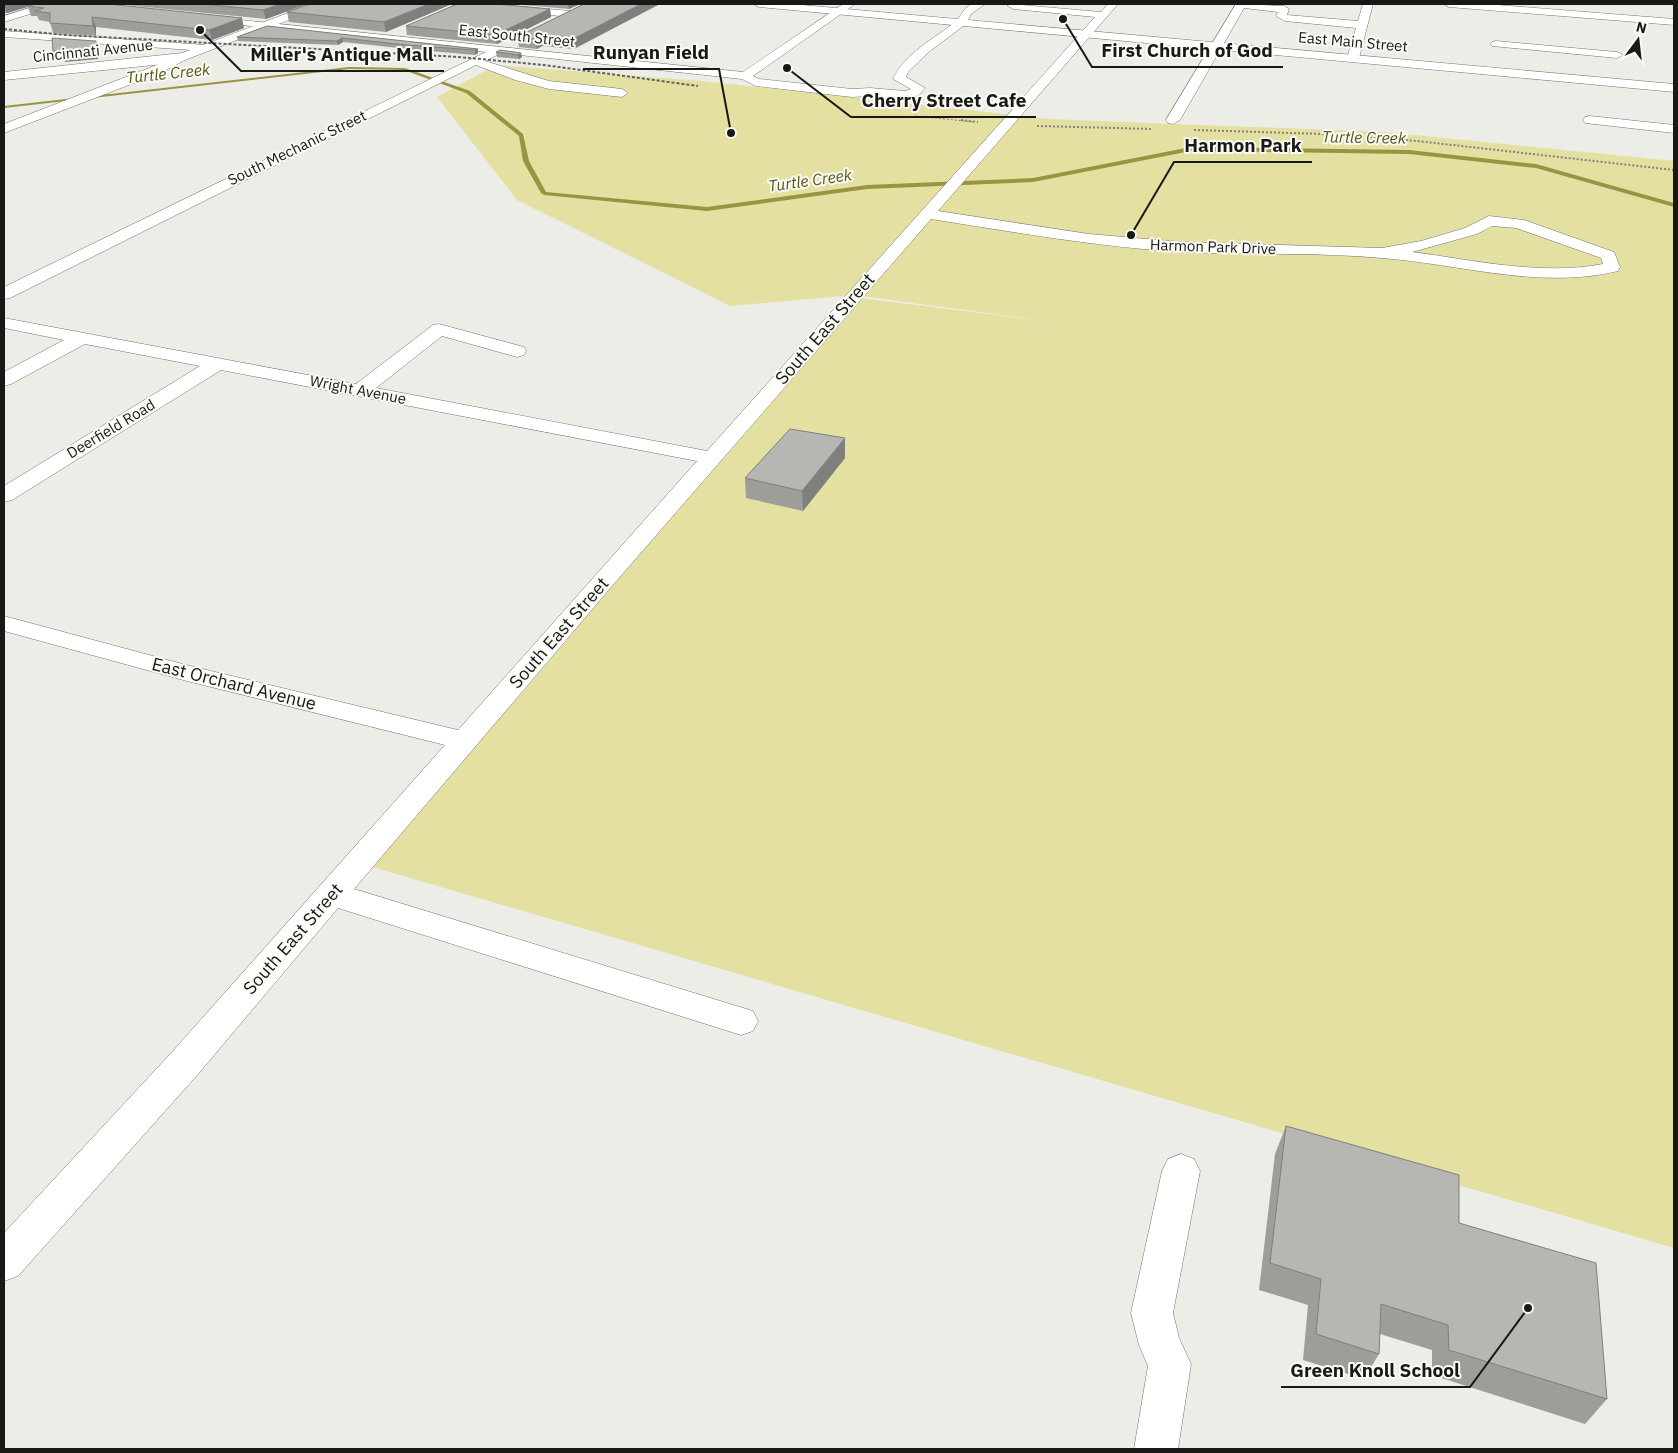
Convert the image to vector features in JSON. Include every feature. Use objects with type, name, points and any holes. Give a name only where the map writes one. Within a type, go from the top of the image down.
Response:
[{"type":"street","points":[[4,19],[52,4]]},
{"type":"street","points":[[4,129],[156,70],[185,56],[266,24],[321,4]]},
{"type":"street","name":"East Main Street","points":[[759,4],[1674,88]]},
{"type":"street","points":[[744,76],[850,4]]},
{"type":"street","points":[[962,22],[966,12],[980,4]]},
{"type":"street","points":[[1015,4],[1012,6],[1103,15]]},
{"type":"street","name":"South East Street","points":[[4,1262],[186,1062],[712,458],[1113,4]]},
{"type":"street","points":[[1353,58],[1368,4]]},
{"type":"street","points":[[1450,4],[1493,9],[1674,22]]},
{"type":"street","points":[[1173,120],[1239,7],[1280,12],[1285,18],[1362,24]]},
{"type":"street","points":[[502,8],[573,12],[552,23]]},
{"type":"street","points":[[1558,13],[1582,23],[1625,30]]},
{"type":"street","name":"East South Street","points":[[191,16],[744,76],[756,82],[852,93],[870,92],[906,95],[915,92],[919,88],[899,79],[903,70],[926,49],[962,22]]},
{"type":"street","points":[[388,37],[405,30]]},
{"type":"street","points":[[4,34],[206,48]]},
{"type":"street","name":"South Mechanic Street","points":[[4,294],[517,40]]},
{"type":"street","points":[[1495,71],[1498,66],[1496,40],[1617,54]]},
{"type":"street","name":"Cincinnati Avenue","points":[[4,76],[185,56]]},
{"type":"street","points":[[120,64],[150,66],[156,70]]},
{"type":"street","points":[[469,64],[502,69],[526,80],[566,87],[622,93]]},
{"type":"street","points":[[1590,120],[1674,129]]},
{"type":"street","name":"Harmon Park Drive","points":[[926,214],[1089,240],[1181,247],[1382,253]]},
{"type":"street","points":[[1489,221],[1518,223],[1608,256],[1612,267],[1582,273],[1516,272],[1382,253],[1424,245],[1462,234],[1489,221]]},
{"type":"street","name":"Wright Avenue","points":[[4,323],[712,458]]},
{"type":"street","points":[[360,391],[439,329],[517,351]]},
{"type":"street","points":[[4,380],[82,338]]},
{"type":"street","name":"Deerfield Road","points":[[4,494],[217,364]]},
{"type":"street","name":"East Orchard Avenue","points":[[4,623],[187,673],[466,741]]},
{"type":"street","points":[[331,894],[741,1021]]},
{"type":"street","points":[[1156,1449],[1170,1364],[1160,1345],[1152,1313],[1181,1171]]},
{"type":"path","points":[[915,116],[1006,124],[1155,129]]},
{"type":"path","points":[[1189,130],[1323,134],[1408,140],[1674,170]]},
{"type":"shaded area","points":[[496,65],[702,81],[1049,119],[1385,132],[1674,161],[1674,1248],[359,863],[853,297],[1060,323],[855,295],[730,306],[517,200],[437,97]]},
{"type":"building","points":[[36,4],[108,4],[242,18],[209,30],[92,17],[93,26],[50,23],[50,13],[35,11],[44,8],[28,6]]},
{"type":"building","points":[[202,4],[280,4],[263,10]]},
{"type":"building","points":[[310,4],[429,4],[384,22],[287,12]]},
{"type":"building","points":[[457,4],[495,4],[550,9],[495,35],[406,26]]},
{"type":"building","points":[[584,4],[641,4],[573,39],[541,36],[536,39],[517,37]]},
{"type":"building","points":[[267,26],[478,49],[407,45],[342,38],[337,41],[237,37]]},
{"type":"building","points":[[52,38],[96,41],[97,55],[64,58],[64,50],[53,51]]},
{"type":"building","points":[[500,50],[521,53],[518,55],[496,52]]},
{"type":"building","points":[[790,429],[845,438],[802,491],[745,478]]},
{"type":"building","points":[[1286,1126],[1459,1175],[1459,1223],[1596,1263],[1607,1399],[1449,1350],[1448,1325],[1381,1304],[1379,1354],[1316,1334],[1321,1279],[1270,1263]]},
{"type":"waterway","name":"Turtle Creek","points":[[4,107],[349,68],[405,69],[468,92],[521,135],[526,161],[544,193],[707,209],[867,187],[1033,180],[1191,149],[1409,152],[1536,166],[1674,205]]},
{"type":"railway","points":[[4,29],[66,35],[459,57],[544,65],[698,86]]},
{"type":"place","name":"First Church of God","points":[[1063,19]]},
{"type":"place","name":"Miller's Antique Mall","points":[[200,30]]},
{"type":"place","name":"Cherry Street Cafe","points":[[787,68]]},
{"type":"place","name":"Runyan Field","points":[[731,133]]},
{"type":"place","name":"Harmon Park","points":[[1131,235]]},
{"type":"place","name":"Green Knoll School","points":[[1528,1308]]}]
